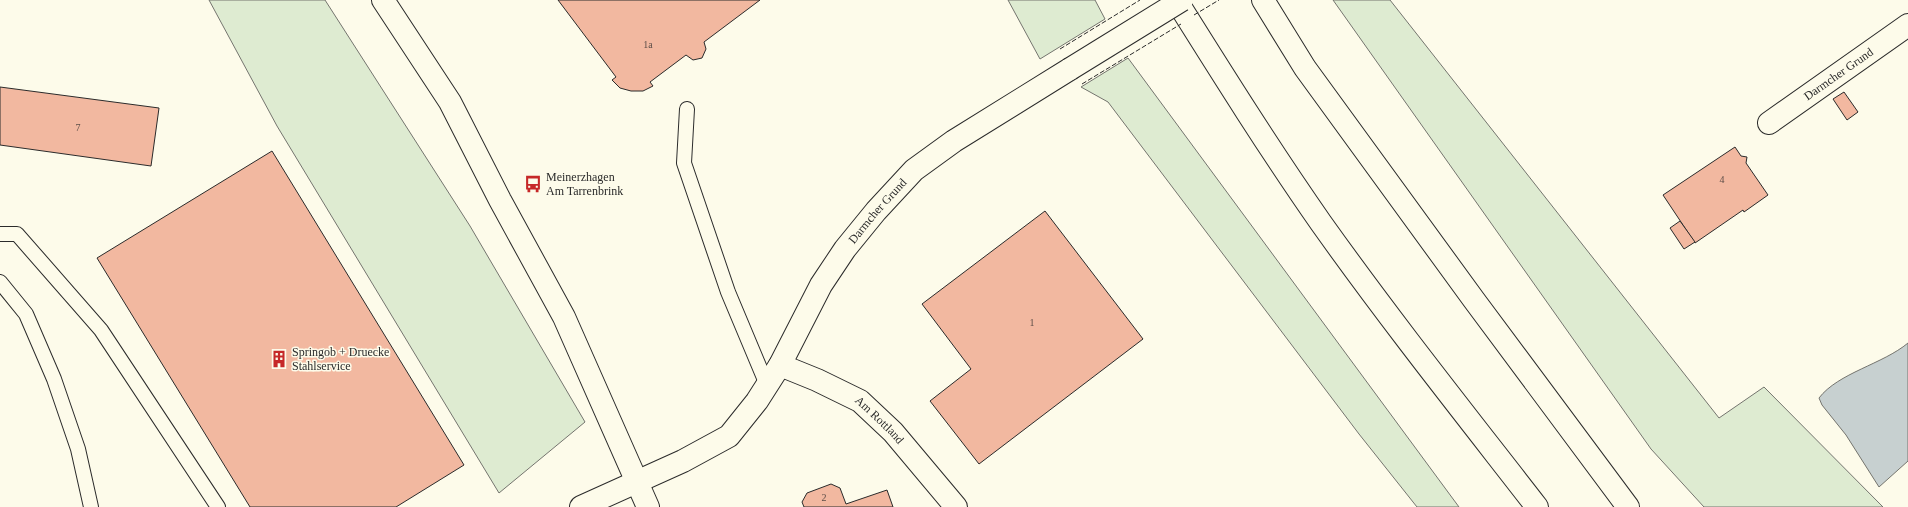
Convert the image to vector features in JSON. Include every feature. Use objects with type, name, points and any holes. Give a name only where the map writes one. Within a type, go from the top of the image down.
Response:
[{"type":"main road","points":[[383,0],[450,102],[500,200],[564,318],[638,481],[648,507]]},
{"type":"main road","points":[[1176,0],[1234,92],[1321,222],[1410,343],[1537,507]]},
{"type":"main road","name":"Darmcher Grund","points":[[581,507],[684,461],[729,436],[757,401],[780,365],[821,286],[845,249],[876,210],[914,170],[954,141],[1182,0]]},
{"type":"main road","points":[[1263,0],[1305,68],[1474,300],[1628,507]]},
{"type":"main road","name":"Darmcher Grund","points":[[1769,123],[1908,26]]},
{"type":"main road","name":"Am Rottland","points":[[780,365],[817,380],[860,401],[893,432],[956,507]]},
{"type":"lane","points":[[687,109],[684,163],[728,292],[767,385]]},
{"type":"lane","points":[[0,234],[17,234],[101,330],[218,507]]},
{"type":"lane","points":[[0,282],[26,314],[54,379],[78,449],[91,507]]},
{"type":"green space","points":[[209,0],[325,0],[470,226],[585,422],[499,493],[277,126]]},
{"type":"green space","points":[[1008,0],[1095,0],[1105,19],[1040,59]]},
{"type":"green space","points":[[1333,0],[1390,0],[1719,418],[1764,387],[1883,507],[1704,507],[1651,449]]},
{"type":"green space","points":[[1128,58],[1459,507],[1417,507],[1359,434],[1108,102],[1081,87]]},
{"type":"shaded area","points":[[1908,343],[1908,461],[1879,487],[1846,435],[1822,405],[1819,398],[1827,389],[1837,382],[1886,357]]},
{"type":"building","points":[[558,0],[760,0],[704,42],[706,49],[702,58],[693,60],[686,55],[650,82],[653,86],[643,91],[631,91],[620,88],[612,80],[616,77]]},
{"type":"building","points":[[0,87],[159,108],[151,166],[0,145]]},
{"type":"building","points":[[1844,92],[1858,112],[1847,120],[1833,99]]},
{"type":"building","points":[[1735,147],[1741,156],[1747,157],[1746,163],[1768,195],[1744,212],[1743,210],[1695,243],[1663,195]]},
{"type":"building","name":"Springob + Druecke Stahlservice","points":[[272,151],[464,465],[396,507],[250,507],[97,258]]},
{"type":"building","points":[[1045,211],[1143,339],[979,464],[930,401],[971,369],[922,304]]},
{"type":"building","points":[[1680,221],[1695,242],[1684,249],[1670,228]]},
{"type":"building","points":[[831,484],[840,488],[846,504],[887,490],[893,507],[804,507],[802,502],[807,493]]},
{"type":"fence","points":[[1060,49],[1140,0]]},
{"type":"fence","points":[[1194,15],[1219,0]]},
{"type":"fence","points":[[1082,84],[1181,24]]},
{"type":"place","name":"Meinerzhagen Am Tarrenbrink","points":[[533,184]]},
{"type":"place","name":"Springob + Druecke Stahlservice","points":[[279,359]]}]
